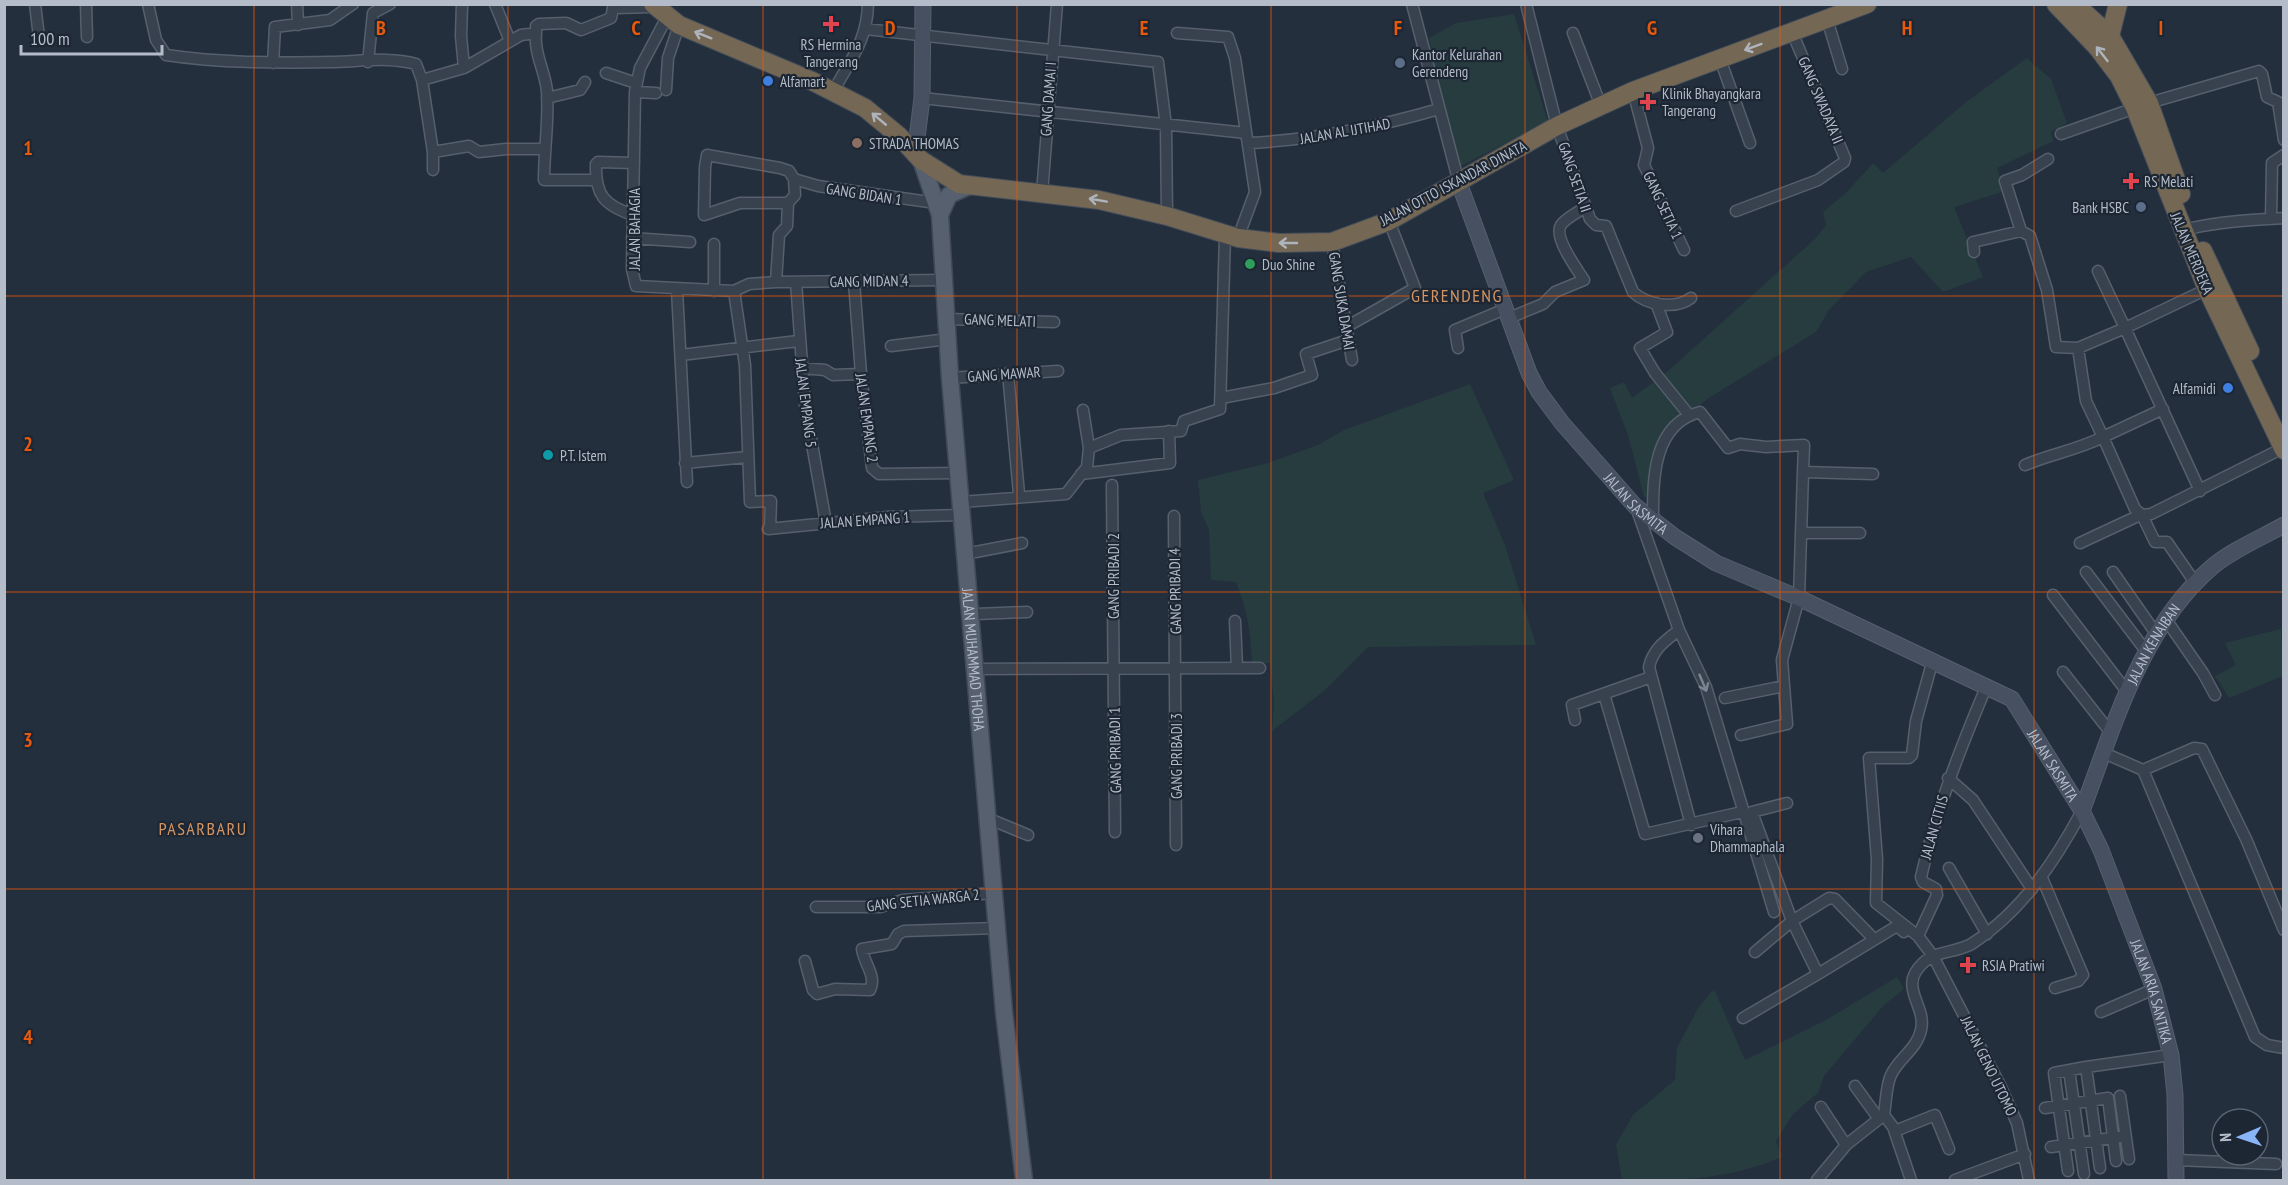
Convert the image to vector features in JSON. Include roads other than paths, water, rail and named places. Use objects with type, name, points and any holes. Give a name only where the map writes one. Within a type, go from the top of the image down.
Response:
[{"type":"highway","name":"JALAN OTTO ISKANDAR DINATA","points":[[663,13],[866,108],[918,157],[959,184],[1098,200],[1167,216],[1231,237],[1279,243],[1332,242],[1389,221],[1557,126],[1633,91],[1867,4]]},
{"type":"highway","name":"JALAN MERDEKA","points":[[2056,4],[2076,9],[2110,36],[2142,105],[2207,289],[2283,423]]},
{"type":"highway","points":[[2110,36],[2118,4]]},
{"type":"highway","name":"JALAN MERDEKA","points":[[2076,9],[2097,46],[2142,105]]},
{"type":"highway","name":"JALAN MERDEKA","points":[[2170,184],[2192,228],[2254,372],[2283,449]]},
{"type":"main road","name":"JALAN MUHAMMAD THOHA","points":[[918,157],[938,209],[987,818],[1014,1104],[1024,1180]]},
{"type":"main road","points":[[938,209],[950,195],[969,186]]},
{"type":"main road","name":"JALAN MUHAMMAD THOHA","points":[[1014,1104],[1011,1115],[1014,1180]]},
{"type":"street","points":[[35,4],[39,37]]},
{"type":"street","points":[[86,4],[87,37]]},
{"type":"street","points":[[148,4],[156,40],[166,55],[273,63],[390,60],[416,64],[422,80],[434,170]]},
{"type":"street","points":[[297,4],[298,25]]},
{"type":"street","points":[[273,63],[273,29],[330,20],[353,4]]},
{"type":"street","points":[[368,62],[373,13],[390,4]]},
{"type":"street","points":[[462,4],[461,36],[464,68]]},
{"type":"street","points":[[495,4],[510,42]]},
{"type":"street","points":[[833,92],[862,44],[868,4]]},
{"type":"street","points":[[918,157],[922,98],[923,4]]},
{"type":"street","name":"GANG DAMAI I","points":[[1042,193],[1057,4]]},
{"type":"street","name":"JALAN SASMITA","points":[[1412,4],[1459,183],[1507,314],[1539,392],[1562,423],[1645,513],[1675,537],[1716,563],[1799,598],[2012,699],[2082,811]]},
{"type":"street","name":"GANG SETIA II","points":[[1526,4],[1557,126],[1584,208],[1596,225],[1606,226],[1633,292],[1642,300],[1656,303]]},
{"type":"street","points":[[595,180],[544,180],[547,98],[546,80],[535,50],[536,26],[566,23],[576,29],[584,29],[611,18],[612,8],[663,13],[668,58],[661,91],[636,87],[606,73]]},
{"type":"street","name":"JALAN BAHAGIA","points":[[663,13],[640,68],[636,87],[632,238],[632,269],[636,286],[678,290],[734,291],[749,284],[796,282]]},
{"type":"street","points":[[1827,19],[1842,69]]},
{"type":"street","points":[[866,29],[1158,62],[1166,126],[1167,216]]},
{"type":"street","name":"GANG SWADAYA II","points":[[1736,211],[1818,180],[1844,162],[1845,158],[1791,32]]},
{"type":"street","points":[[422,80],[464,68],[521,35],[536,33]]},
{"type":"street","points":[[1089,448],[1121,435],[1181,431],[1184,421],[1220,409],[1231,237],[1255,192],[1235,58],[1228,37],[1177,33]]},
{"type":"street","points":[[1573,33],[1601,106]]},
{"type":"street","points":[[1720,59],[1750,143]]},
{"type":"street","points":[[2061,134],[2142,105],[2259,71],[2262,74],[2267,97],[2278,102],[2283,140]]},
{"type":"street","points":[[547,98],[580,90],[585,82]]},
{"type":"street","name":"GANG SETIA 1","points":[[1633,91],[1648,148],[1644,165],[1684,250]]},
{"type":"street","name":"JALAN AL IJTIHAD","points":[[922,98],[1166,126],[1247,138],[1290,141],[1392,123],[1439,109]]},
{"type":"street","points":[[433,152],[469,146],[479,152],[506,148],[544,149]]},
{"type":"street","name":"GANG BIDAN 1","points":[[788,203],[740,203],[704,214],[707,155],[780,168],[789,171],[794,179],[818,186],[938,209]]},
{"type":"street","points":[[2271,219],[2272,163],[2283,155]]},
{"type":"street","points":[[2021,231],[2005,180],[2022,175],[2048,159]]},
{"type":"street","points":[[633,215],[611,207],[595,180],[597,163],[634,163]]},
{"type":"street","points":[[776,282],[779,235],[787,226],[788,203],[795,195],[794,179]]},
{"type":"street","points":[[1458,348],[1455,330],[1543,304],[1555,292],[1584,280],[1561,241],[1559,230],[1562,224],[1584,208]]},
{"type":"street","points":[[2192,228],[2227,220],[2253,222],[2283,218]]},
{"type":"street","points":[[1346,327],[1415,288],[1389,221]]},
{"type":"street","points":[[1974,252],[1973,242],[2021,231],[2030,236],[2047,290],[2056,347],[2078,348],[2207,289]]},
{"type":"street","points":[[632,238],[690,242]]},
{"type":"street","name":"GANG SUKA DAMAI","points":[[1332,242],[1352,360]]},
{"type":"street","points":[[714,244],[714,291]]},
{"type":"street","points":[[2098,271],[2200,491]]},
{"type":"street","name":"GANG MIDAN 4","points":[[796,282],[943,280]]},
{"type":"street","name":"JALAN EMPANG 5","points":[[796,282],[798,341],[808,433],[826,523]]},
{"type":"street","name":"JALAN EMPANG 2","points":[[854,282],[861,374],[872,468],[879,474],[958,473]]},
{"type":"street","points":[[678,290],[687,482]]},
{"type":"street","points":[[685,463],[747,457],[745,365],[734,291]]},
{"type":"street","points":[[1689,415],[1656,374],[1640,348],[1667,332],[1656,303],[1684,302],[1691,298]]},
{"type":"street","name":"GANG MELATI","points":[[946,319],[1054,322]]},
{"type":"street","points":[[891,345],[948,339]]},
{"type":"street","points":[[1221,398],[1274,388],[1312,375],[1306,354],[1348,340]]},
{"type":"street","points":[[681,355],[798,341]]},
{"type":"street","points":[[2078,348],[2086,401],[2141,515],[2155,542],[2167,543],[2196,584]]},
{"type":"street","points":[[801,368],[825,370],[833,375],[861,374]]},
{"type":"street","name":"GANG MAWAR","points":[[950,378],[1058,371]]},
{"type":"street","points":[[1008,373],[1019,494],[1016,498]]},
{"type":"street","points":[[2025,465],[2048,455],[2078,450],[2163,409]]},
{"type":"street","points":[[1081,474],[1087,467],[1089,448],[1083,410]]},
{"type":"street","points":[[1742,735],[1787,724],[1782,660],[1799,598],[1804,445],[1766,447],[1740,444],[1728,448],[1700,412],[1681,420],[1657,454],[1645,513],[1679,630],[1706,687],[1721,731],[1769,881],[1774,912]]},
{"type":"street","points":[[1081,474],[1170,463],[1168,432]]},
{"type":"street","points":[[2080,543],[2141,515],[2151,514],[2283,449]]},
{"type":"street","name":"JALAN EMPANG 1","points":[[747,457],[750,502],[771,501],[769,529],[961,508],[1016,498],[1066,494],[1081,474]]},
{"type":"street","points":[[1803,472],[1873,474]]},
{"type":"street","name":"GANG PRIBADI 2","points":[[1112,485],[1113,668]]},
{"type":"street","name":"GANG PRIBADI 4","points":[[1174,516],[1177,667]]},
{"type":"street","name":"JALAN KENAIBAN","points":[[2082,811],[2128,693],[2146,651],[2157,635],[2196,584],[2213,566],[2283,525]]},
{"type":"street","points":[[1801,532],[1860,533]]},
{"type":"street","points":[[965,554],[1022,543]]},
{"type":"street","points":[[2086,572],[2146,651]]},
{"type":"street","points":[[2113,572],[2157,635]]},
{"type":"street","points":[[2054,595],[2128,693]]},
{"type":"street","points":[[971,622],[974,621],[976,614],[1027,612]]},
{"type":"street","points":[[1235,621],[1237,668]]},
{"type":"street","points":[[2167,621],[2204,673],[2215,695]]},
{"type":"street","points":[[1679,630],[1660,645],[1651,657],[1649,667],[1691,825]]},
{"type":"street","name":"JALAN GENO UTOMO","points":[[1932,663],[1916,721],[1912,755],[1909,758],[1871,757],[1869,759],[1877,860],[1876,903],[1906,929],[1931,957],[2000,1085],[2017,1123],[2030,1180]]},
{"type":"street","name":"GANG PRIBADI 3","points":[[1176,845],[1177,667]]},
{"type":"street","name":"GANG PRIBADI 1","points":[[1113,668],[1114,832]]},
{"type":"street","points":[[974,669],[1260,668]]},
{"type":"street","points":[[2063,672],[2111,733]]},
{"type":"street","points":[[1575,720],[1572,705],[1651,677]]},
{"type":"street","name":"JALAN CITIIS","points":[[1906,929],[1937,895],[1936,889],[1923,882],[1921,877],[1931,833],[1948,778],[1986,685]]},
{"type":"street","points":[[1725,698],[1784,686]]},
{"type":"street","points":[[1604,694],[1643,832],[1652,834],[1787,803]]},
{"type":"street","points":[[2143,770],[2194,748],[2202,748],[2246,839],[2283,930]]},
{"type":"street","points":[[2104,753],[2143,770],[2255,1037],[2267,1045],[2283,1048]]},
{"type":"street","name":"JALAN CITIIS","points":[[1948,778],[1973,800],[2032,889]]},
{"type":"street","points":[[1817,1180],[1846,1145],[1882,1117],[1890,1076],[1916,1044],[1922,1029],[1920,1014],[1913,998],[1911,979],[1922,963],[1931,957],[1964,949],[1987,934],[2042,878],[2082,811]]},
{"type":"street","name":"JALAN ARIA SANTIKA","points":[[2082,811],[2101,850],[2154,989],[2171,1055],[2175,1095],[2176,1180]]},
{"type":"street","points":[[987,818],[1028,835]]},
{"type":"street","points":[[1949,868],[1987,934]]},
{"type":"street","points":[[2042,878],[2083,975],[2078,981],[2055,988]]},
{"type":"street","points":[[1769,881],[1818,974]]},
{"type":"street","name":"GANG SETIA WARGA 2","points":[[816,907],[880,907],[903,900],[994,893]]},
{"type":"street","points":[[1755,952],[1792,921],[1833,897],[1873,938]]},
{"type":"street","points":[[805,961],[813,990],[817,994],[835,989],[870,990],[872,986],[869,967],[863,960],[862,949],[892,944],[898,934],[904,931],[997,928]]},
{"type":"street","points":[[1743,1018],[1818,974],[1873,938],[1906,929]]},
{"type":"street","points":[[2101,1012],[2154,989]]},
{"type":"street","points":[[2068,1171],[2054,1073],[2171,1055]]},
{"type":"street","points":[[2085,1067],[2100,1168]]},
{"type":"street","points":[[2069,1070],[2084,1174]]},
{"type":"street","points":[[1855,1086],[1895,1131],[1911,1180]]},
{"type":"street","points":[[2120,1096],[2128,1159]]},
{"type":"street","points":[[2045,1108],[2108,1098],[2116,1161]]},
{"type":"street","points":[[1821,1107],[1846,1145]]},
{"type":"street","points":[[1895,1131],[1935,1115],[1949,1149]]},
{"type":"street","points":[[2051,1147],[2126,1136]]},
{"type":"street","points":[[1956,1180],[2025,1154]]},
{"type":"street","points":[[2176,1160],[2276,1164]]},
{"type":"place","name":"RS Hermina Tangerang","points":[[831,24]]},
{"type":"place","name":"Kantor Kelurahan Gerendeng","points":[[1400,63]]},
{"type":"place","name":"Alfamart","points":[[768,81]]},
{"type":"place","name":"Klinik Bhayangkara Tangerang","points":[[1648,102]]},
{"type":"place","name":"STRADA THOMAS","points":[[857,143]]},
{"type":"place","name":"RS Melati","points":[[2131,181]]},
{"type":"place","name":"Bank HSBC","points":[[2141,207]]},
{"type":"place","name":"Duo Shine","points":[[1250,264]]},
{"type":"place","name":"Alfamidi","points":[[2228,388]]},
{"type":"place","name":"P.T. Istem","points":[[548,455]]},
{"type":"place","name":"Vihara Dhammaphala","points":[[1698,838]]},
{"type":"place","name":"RSIA Pratiwi","points":[[1968,965]]},
{"type":"district","name":"GERENDENG","points":[[1457,295]]},
{"type":"district","name":"PASARBARU","points":[[203,828]]}]
